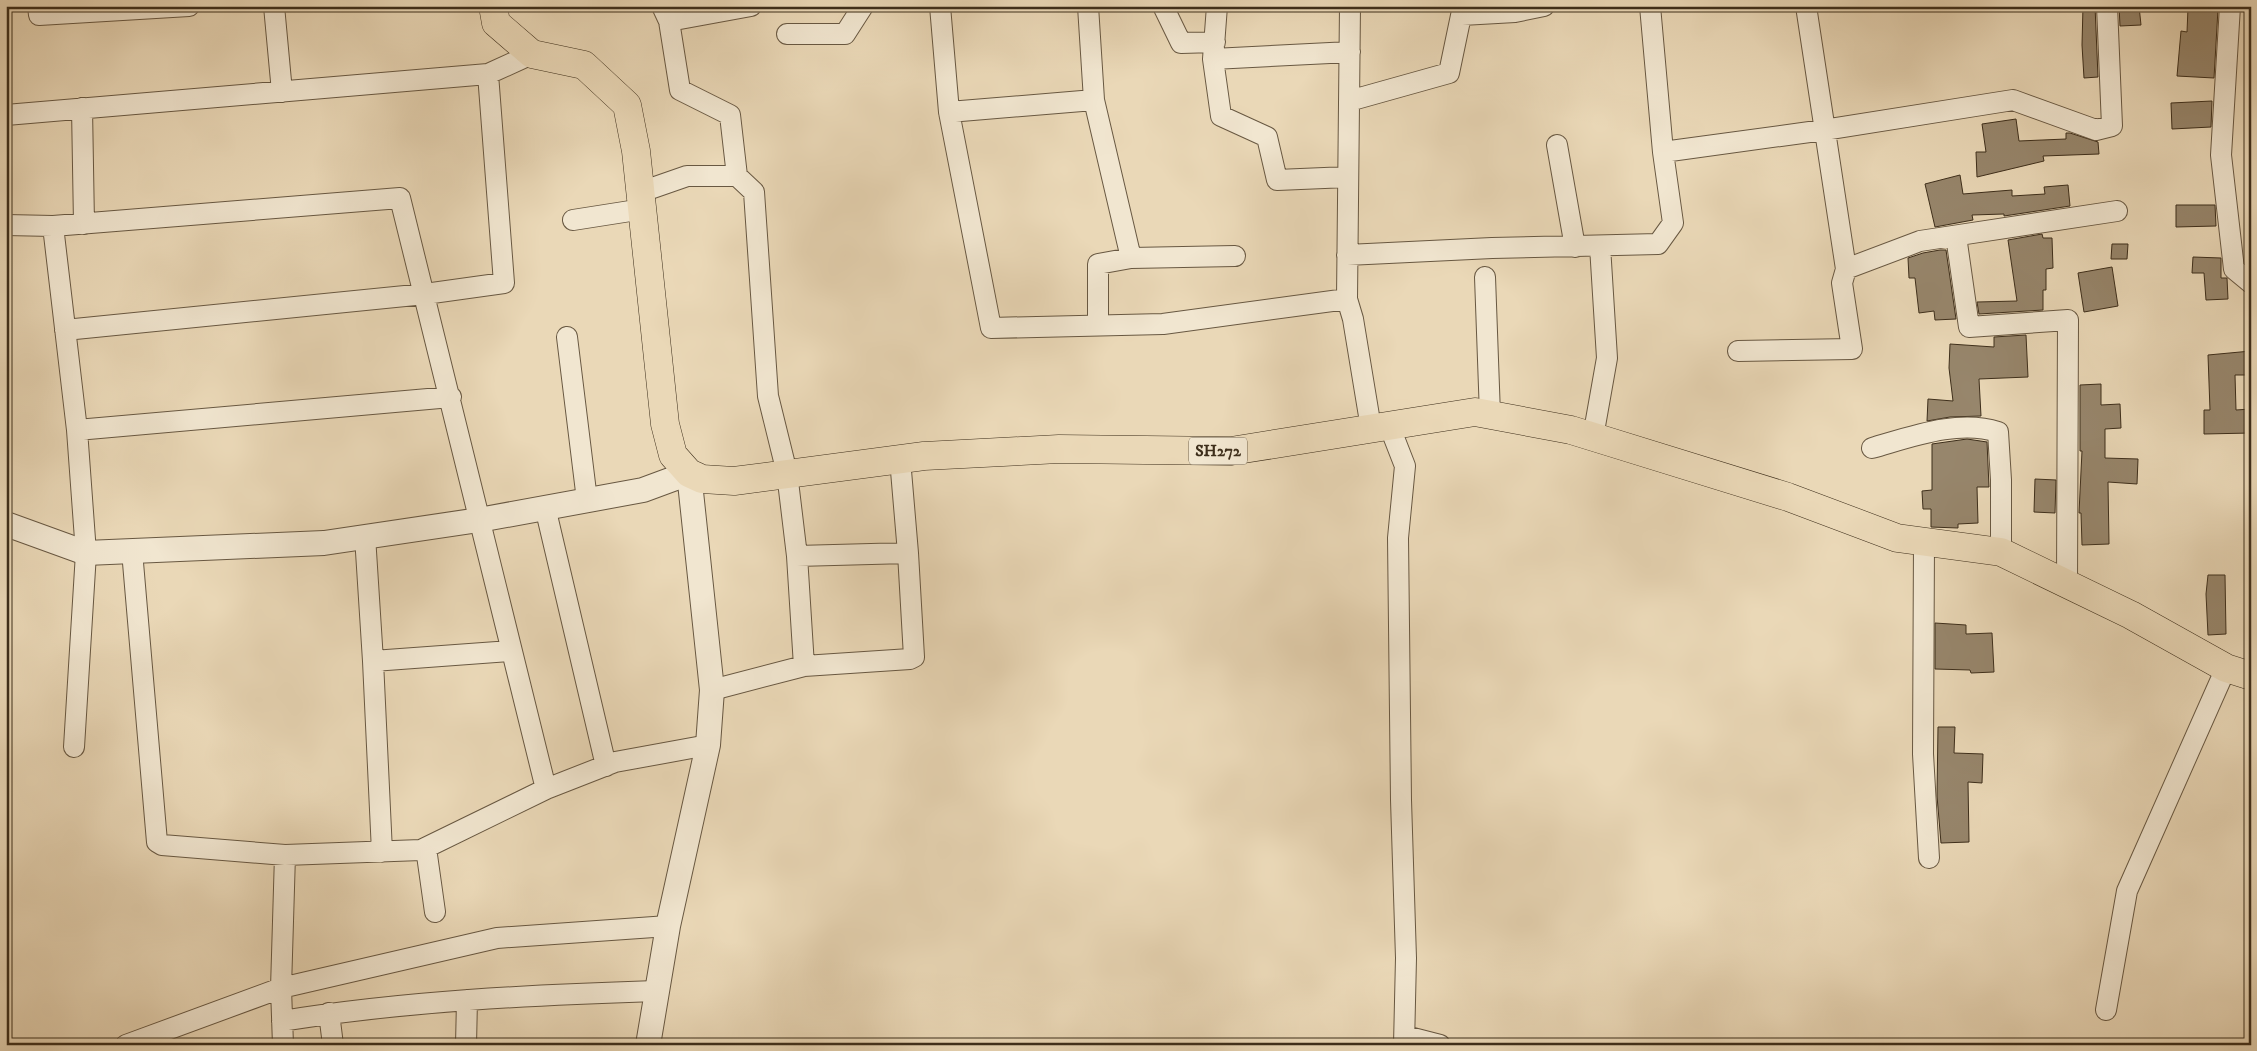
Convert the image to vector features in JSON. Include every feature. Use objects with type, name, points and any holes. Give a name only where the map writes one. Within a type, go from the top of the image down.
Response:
[{"type":"main road","points":[[493,6],[496,23],[532,54],[584,65],[627,105],[642,201],[653,321],[666,424],[673,455],[689,472]]},
{"type":"main road","name":"SH272","points":[[689,472],[702,479],[734,481],[787,472],[924,456],[1059,449],[1230,451],[1475,412],[1571,430],[1788,497],[1897,538],[2001,552],[2132,614],[2238,672]]},
{"type":"street","points":[[38,6],[39,15],[189,6]]},
{"type":"street","points":[[274,6],[282,92]]},
{"type":"street","points":[[751,6],[665,14],[680,90],[730,115],[737,176],[754,192],[768,396],[787,472],[797,556],[804,666]]},
{"type":"street","points":[[787,34],[845,34],[863,6]]},
{"type":"street","points":[[940,6],[949,112],[991,328],[1163,324],[1347,299]]},
{"type":"street","points":[[1088,6],[1094,100],[1131,258]]},
{"type":"street","points":[[1163,6],[1181,43],[1214,50],[1350,52]]},
{"type":"street","points":[[1350,6],[1347,299],[1380,427],[1405,466],[1398,538],[1401,800],[1406,958],[1405,1041],[1440,1045]]},
{"type":"street","points":[[1349,101],[1449,73],[1462,11],[1520,9],[1544,6]]},
{"type":"street","points":[[1347,255],[1492,248],[1658,244],[1673,223],[1663,152],[1650,6]]},
{"type":"street","points":[[1738,351],[1852,349],[1842,283],[1846,269],[1806,6]]},
{"type":"street","points":[[1663,152],[1824,130],[2013,100],[2096,130],[2112,126],[2107,6]]},
{"type":"street","points":[[2230,6],[2221,154],[2234,269],[2251,283]]},
{"type":"street","points":[[1220,7],[1214,50],[1221,116],[1267,137],[1277,180],[1348,177]]},
{"type":"street","points":[[6,115],[488,74],[532,54]]},
{"type":"street","points":[[65,330],[425,294],[504,284],[488,74]]},
{"type":"street","points":[[949,112],[1094,100]]},
{"type":"street","points":[[82,108],[84,224]]},
{"type":"street","points":[[1557,145],[1575,246]]},
{"type":"street","points":[[573,220],[642,201],[687,176],[737,176]]},
{"type":"street","points":[[6,225],[53,226],[84,224],[400,198],[451,397],[479,520],[546,789]]},
{"type":"street","points":[[1846,269],[1920,241],[2117,210]]},
{"type":"street","points":[[53,226],[76,430],[86,553],[74,747]]},
{"type":"street","points":[[1956,236],[1969,327],[2068,320],[2067,582]]},
{"type":"street","points":[[1593,437],[1607,358],[1600,246]]},
{"type":"street","points":[[1098,326],[1098,264],[1131,258],[1235,256]]},
{"type":"street","points":[[1485,277],[1490,415]]},
{"type":"street","points":[[568,337],[588,500]]},
{"type":"street","points":[[76,430],[451,397]]},
{"type":"street","points":[[1872,448],[1920,434],[1959,429],[1988,429],[1998,432],[2001,480],[2001,552]]},
{"type":"street","points":[[712,690],[804,666],[910,660],[914,657],[900,459]]},
{"type":"street","points":[[6,524],[86,553],[324,543],[479,520],[642,490],[689,472],[712,690],[708,745],[668,926],[648,1045]]},
{"type":"street","points":[[545,507],[606,766]]},
{"type":"street","points":[[364,536],[373,661],[382,852]]},
{"type":"street","points":[[1924,542],[1923,754],[1929,858]]},
{"type":"street","points":[[132,551],[158,842],[162,845],[285,855],[421,850],[546,789],[606,766],[708,745]]},
{"type":"street","points":[[797,556],[908,553]]},
{"type":"street","points":[[373,661],[511,650]]},
{"type":"street","points":[[2106,1010],[2127,891],[2238,672]]},
{"type":"street","points":[[426,848],[435,912]]},
{"type":"street","points":[[283,1045],[281,988],[285,855]]},
{"type":"street","points":[[126,1045],[281,988],[497,938],[668,926]]},
{"type":"street","points":[[282,1021],[329,1014],[510,996],[656,990]]},
{"type":"street","points":[[466,1045],[467,1000]]},
{"type":"street","points":[[329,1014],[333,1045]]},
{"type":"building","points":[[2083,6],[2095,6],[2098,77],[2084,78],[2082,45]]},
{"type":"building","points":[[2119,6],[2139,6],[2141,25],[2120,26]]},
{"type":"building","points":[[2188,8],[2218,9],[2214,78],[2177,76],[2181,31],[2187,32]]},
{"type":"building","points":[[2212,101],[2211,127],[2172,129],[2171,103]]},
{"type":"building","points":[[2016,119],[2019,141],[2066,139],[2066,133],[2070,133],[2098,142],[2099,154],[2043,156],[2044,161],[1977,177],[1976,152],[1986,152],[1982,124]]},
{"type":"building","points":[[1960,175],[1963,194],[2012,190],[2012,196],[2045,194],[2044,187],[2068,185],[2070,206],[2004,216],[2004,214],[1972,215],[1973,220],[1935,227],[1925,184]]},
{"type":"building","points":[[2176,205],[2215,205],[2216,226],[2176,227]]},
{"type":"building","points":[[2042,234],[2043,238],[2052,238],[2053,268],[2046,269],[2046,290],[2043,290],[2043,310],[1979,314],[1977,302],[2017,301],[2008,240]]},
{"type":"building","points":[[2112,244],[2128,244],[2127,259],[2111,259]]},
{"type":"building","points":[[1946,250],[1956,319],[1935,320],[1934,311],[1919,313],[1915,278],[1909,278],[1908,258]]},
{"type":"building","points":[[2193,257],[2221,258],[2221,278],[2227,278],[2228,299],[2206,300],[2204,273],[2192,273]]},
{"type":"building","points":[[2112,267],[2118,306],[2084,312],[2078,273]]},
{"type":"building","points":[[2026,335],[2028,377],[1979,379],[1981,416],[1950,417],[1927,421],[1928,399],[1953,401],[1949,368],[1950,344],[1994,347],[1994,337]]},
{"type":"building","points":[[2251,351],[2251,375],[2235,375],[2236,410],[2251,409],[2251,433],[2204,434],[2204,410],[2210,410],[2208,355]]},
{"type":"building","points":[[2101,384],[2101,405],[2120,404],[2121,428],[2105,429],[2105,458],[2138,459],[2137,484],[2108,482],[2109,544],[2082,545],[2081,513],[2079,513],[2082,451],[2080,451],[2080,385]]},
{"type":"building","points":[[1967,439],[1987,442],[1989,487],[1977,487],[1978,523],[1958,524],[1958,528],[1931,527],[1931,509],[1923,509],[1922,491],[1932,490],[1932,444]]},
{"type":"building","points":[[2035,479],[2056,480],[2055,513],[2034,512]]},
{"type":"building","points":[[2208,575],[2225,575],[2226,634],[2208,635],[2206,594]]},
{"type":"building","points":[[1935,623],[1966,625],[1966,634],[1992,633],[1994,672],[1971,673],[1970,670],[1935,669]]},
{"type":"building","points":[[1938,727],[1955,727],[1954,753],[1983,754],[1982,783],[1968,782],[1969,842],[1941,843],[1937,796]]}]
